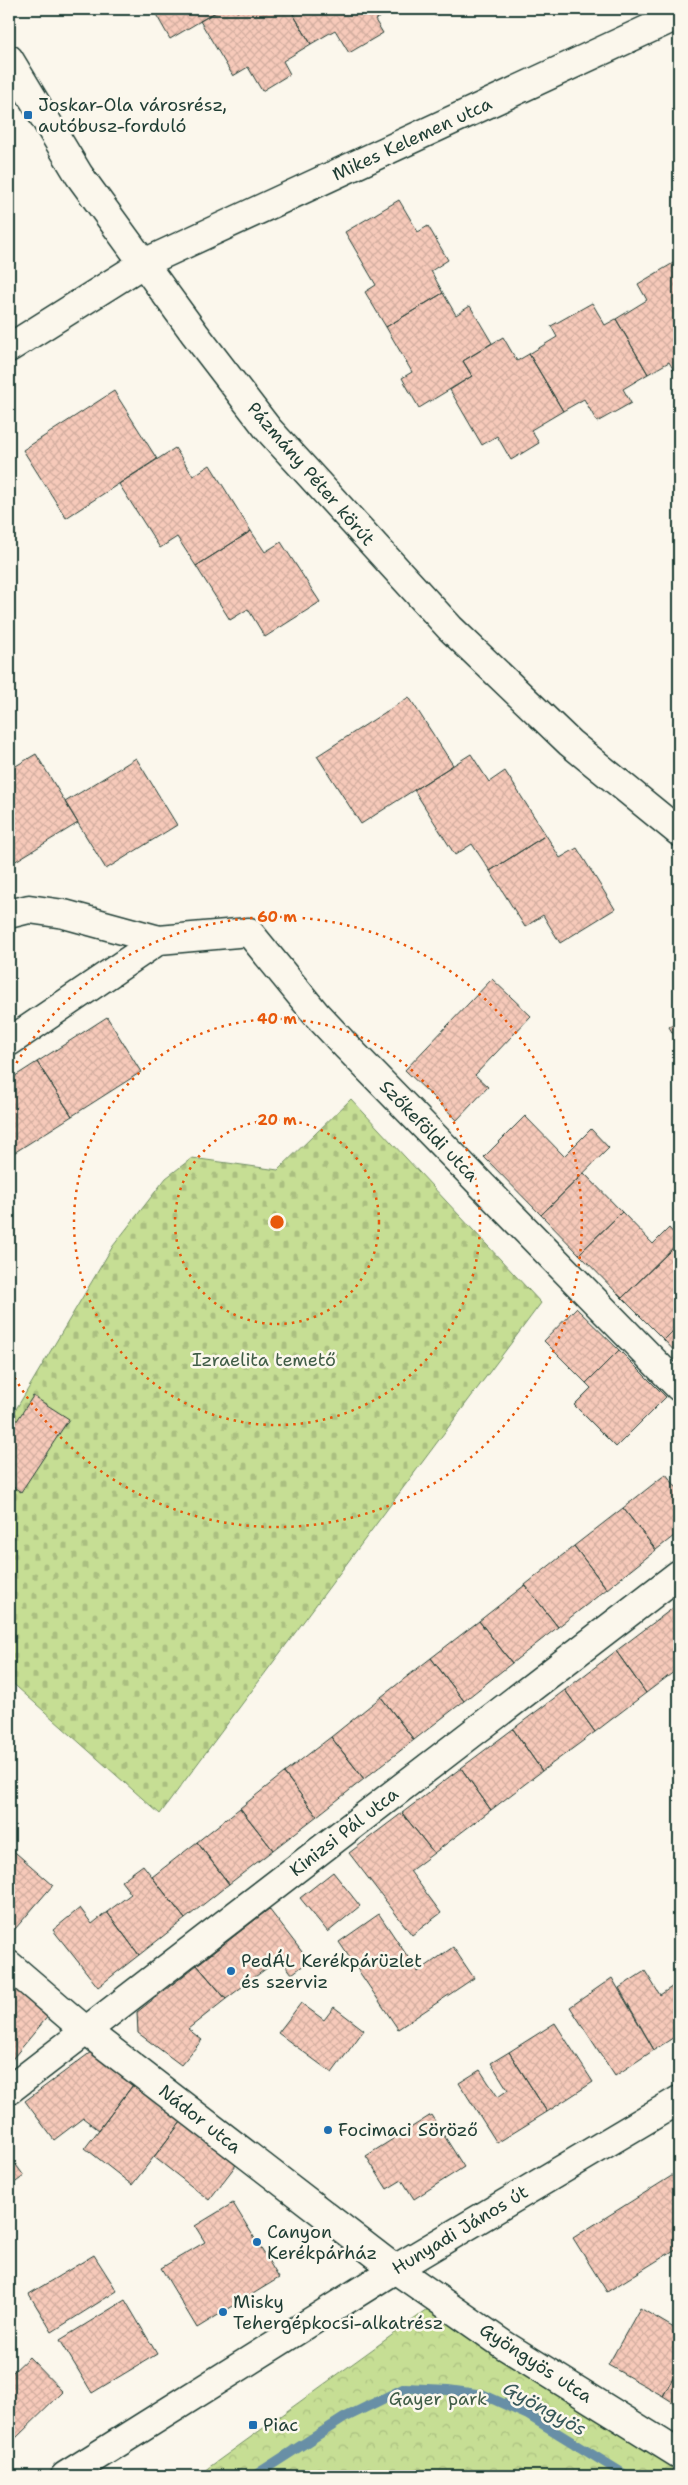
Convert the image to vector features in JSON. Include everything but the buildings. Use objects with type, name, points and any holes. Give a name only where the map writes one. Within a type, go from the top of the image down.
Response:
[{"type":"street","name":"Mikes Kelemen utca","points":[[9,348],[144,263],[679,15]]},
{"type":"street","name":"Pázmány Péter körút","points":[[9,59],[79,175],[195,334],[268,429],[450,628],[570,743],[679,832]]},
{"type":"street","name":"Szőkeföldi utca","points":[[9,914],[29,909],[64,914],[160,940],[249,932],[316,1014],[346,1046],[679,1387]]},
{"type":"street","name":"Szőkeföldi utca","points":[[9,1042],[160,940]]},
{"type":"street","name":"Kinizsi Pál utca","points":[[9,2090],[679,1574]]},
{"type":"street","name":"Nádor utca","points":[[9,1965],[86,2031],[395,2269]]},
{"type":"street","name":"Hunyadi János út","points":[[65,2476],[395,2269],[679,2100]]},
{"type":"street","name":"Gyöngyös utca","points":[[395,2269],[504,2344],[679,2454]]},
{"type":"green space","name":"Izraelita temető","points":[[351,1099],[541,1303],[160,1814],[9,1680],[9,1421],[113,1246],[166,1178],[192,1158],[278,1170]]},
{"type":"green space","name":"Gayer park","points":[[431,2307],[679,2453],[679,2476],[197,2476]]},
{"type":"waterway","name":"Gyöngyös","points":[[254,2476],[344,2418],[405,2388],[448,2390],[484,2395],[528,2415],[627,2476]]},
{"type":"place","name":"Joskar-Ola városrész, autóbusz-forduló","points":[[28,115]]},
{"type":"place","name":"PedÁL Kerékpárüzlet és szerviz","points":[[231,1971]]},
{"type":"place","name":"Focimaci Söröző","points":[[328,2130]]},
{"type":"place","name":"Canyon Kerékpárház","points":[[257,2242]]},
{"type":"place","name":"Misky Tehergépkocsi-alkatrész","points":[[223,2312]]},
{"type":"place","name":"Piac","points":[[253,2425]]}]
